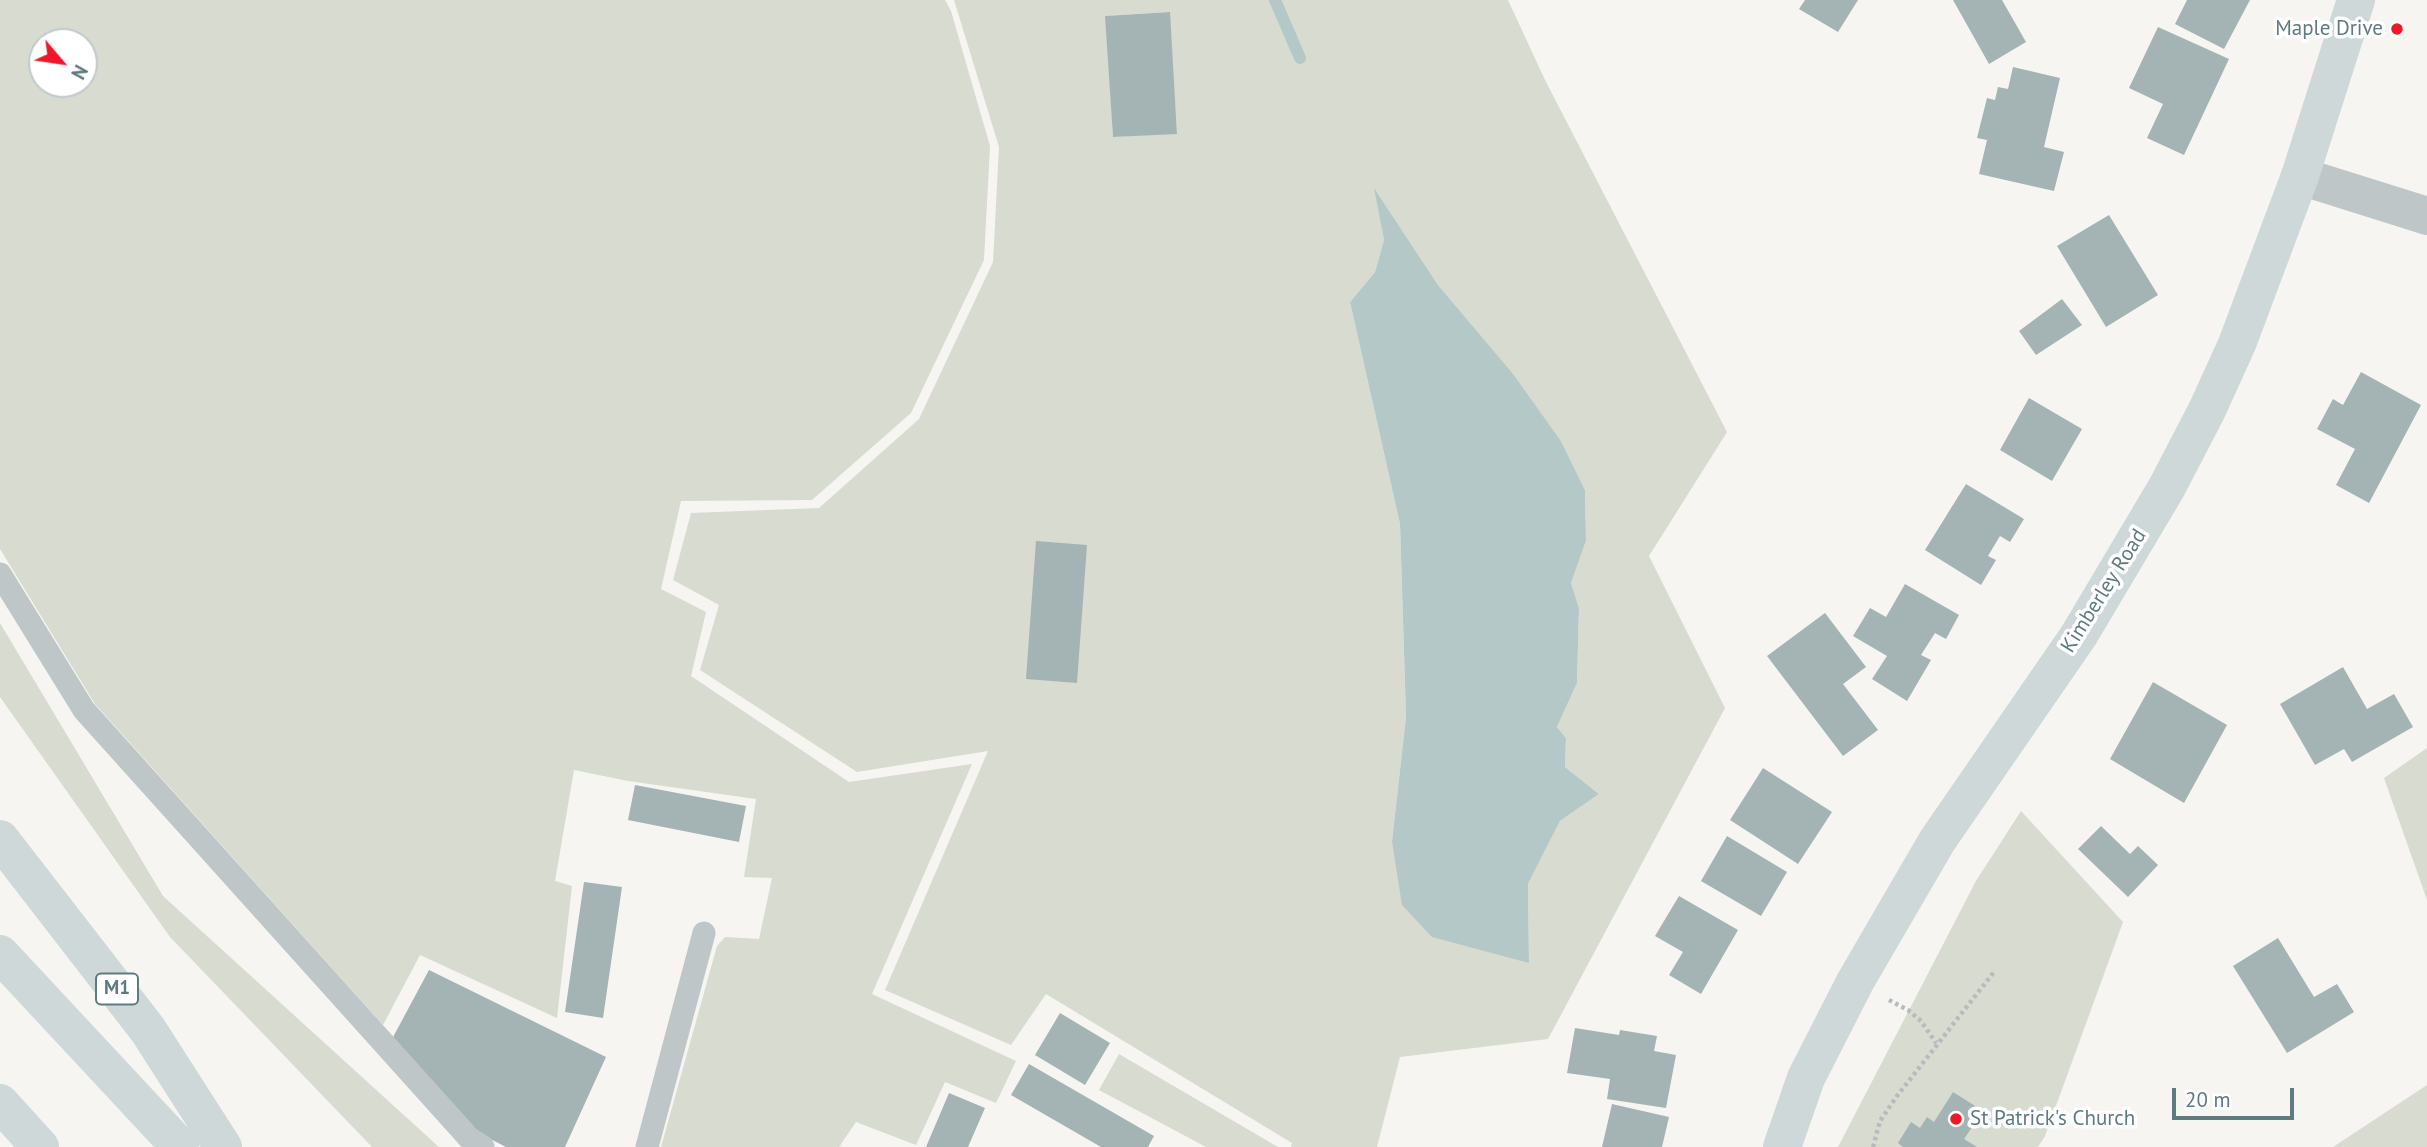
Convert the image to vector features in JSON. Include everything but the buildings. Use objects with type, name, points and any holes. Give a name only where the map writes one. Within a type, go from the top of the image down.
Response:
[{"type":"main road","name":"Kimberley Road","points":[[1782,1147],[1806,1077],[1854,982],[1937,841],[2079,635],[2167,487],[2207,410],[2237,344],[2300,176],[2356,0]]},
{"type":"main road","name":"M1","points":[[0,839],[148,1030],[223,1147]]},
{"type":"main road","points":[[0,954],[180,1147]]},
{"type":"main road","points":[[0,1102],[40,1147]]},
{"type":"street","points":[[2300,176],[2427,216]]},
{"type":"lane","points":[[0,574],[84,710],[469,1138],[483,1147]]},
{"type":"lane","points":[[647,1147],[704,933]]},
{"type":"path","points":[[1873,1147],[1880,1122],[1936,1043],[1994,972]]},
{"type":"path","points":[[1854,982],[1908,1010],[1921,1021],[1936,1043]]},
{"type":"shaded area","points":[[0,0],[945,0],[951,11],[990,146],[984,260],[911,413],[812,500],[681,501],[661,589],[706,612],[691,676],[849,782],[972,764],[872,994],[1016,1061],[996,1103],[945,1082],[916,1145],[856,1122],[839,1147],[661,1147],[717,946],[725,937],[759,939],[772,878],[744,877],[756,799],[628,781],[574,770],[555,881],[572,886],[557,1018],[420,955],[383,1025],[95,704],[0,549]]},
{"type":"shaded area","points":[[954,0],[1508,0],[1545,80],[1727,432],[1649,556],[1725,708],[1548,1039],[1400,1057],[1377,1147],[1291,1147],[1292,1143],[1046,994],[1011,1045],[885,990],[988,751],[857,772],[700,670],[719,605],[673,580],[691,513],[819,508],[919,419],[993,262],[999,147]],"holes":[[[1169,12],[1177,133],[1113,137],[1106,16]],[[1375,190],[1438,285],[1512,374],[1561,441],[1585,490],[1586,541],[1571,583],[1579,608],[1577,683],[1557,727],[1566,738],[1565,767],[1599,794],[1560,821],[1528,884],[1529,963],[1392,841],[1406,717],[1400,524],[1350,302],[1375,272],[1384,240]]]},
{"type":"shaded area","points":[[1374,188],[1438,285],[1513,374],[1561,441],[1585,490],[1586,541],[1571,583],[1579,608],[1577,683],[1557,727],[1566,738],[1565,767],[1599,794],[1560,821],[1528,884],[1529,963],[1432,937],[1402,905],[1392,841],[1406,717],[1400,524],[1350,302],[1375,272],[1384,240]]},
{"type":"shaded area","points":[[0,623],[163,896],[439,1147],[372,1147],[170,937],[0,697]]},
{"type":"shaded area","points":[[2427,748],[2427,900],[2384,778]]},
{"type":"shaded area","points":[[2021,811],[2123,922],[2045,1136],[2038,1147],[1838,1147],[1976,881]]},
{"type":"shaded area","points":[[1119,1054],[1278,1147],[1206,1147],[1099,1090]]},
{"type":"shaded area","points":[[2427,1085],[2427,1147],[2333,1147]]},
{"type":"waterway","points":[[1275,0],[1300,58]]},
{"type":"place","name":"Maple Drive","points":[[2397,29]]},
{"type":"place","name":"St Patrick's Church","points":[[1956,1119]]}]
